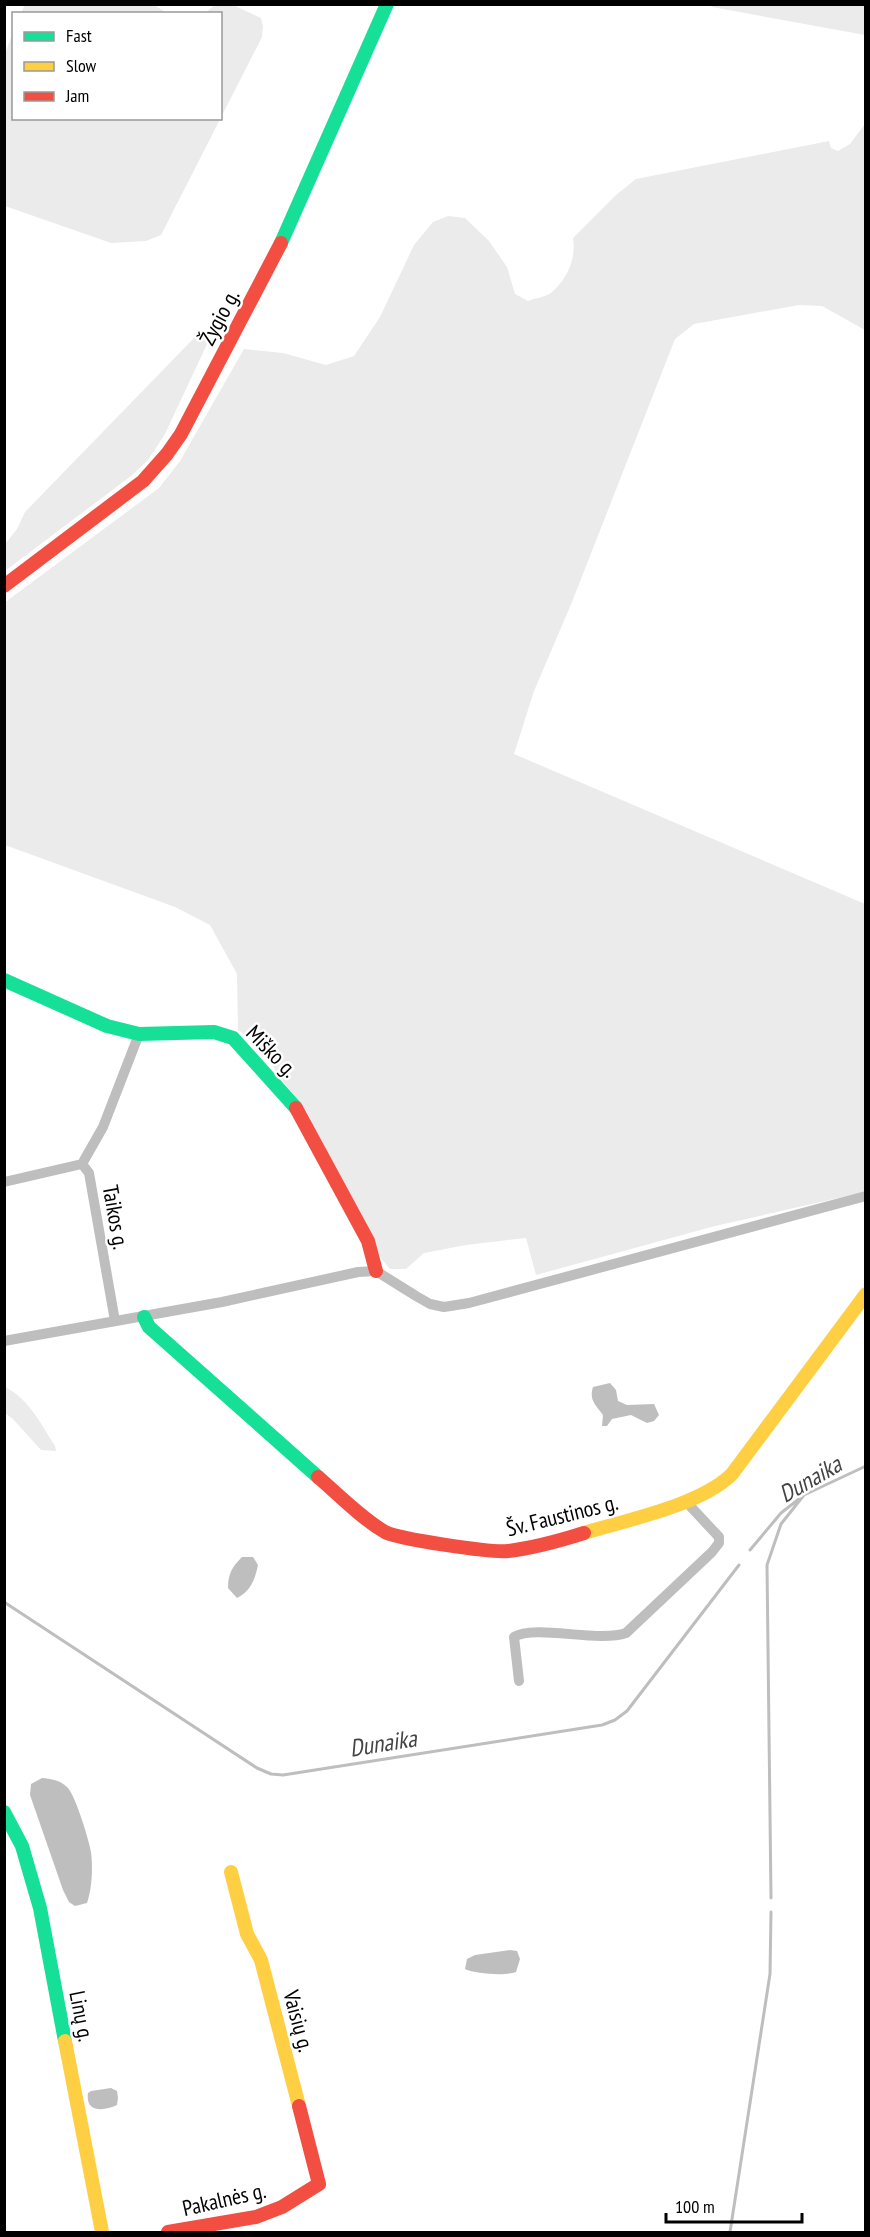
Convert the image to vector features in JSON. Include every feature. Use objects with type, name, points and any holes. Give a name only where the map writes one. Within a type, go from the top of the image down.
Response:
[{"type":"street","name":"Žygio g.","points":[[4,586],[143,481],[181,434],[273,261],[387,4]]},
{"type":"street","name":"Miško g.","points":[[4,980],[107,1026],[139,1034],[214,1032],[233,1038],[298,1111],[368,1241],[376,1271]]},
{"type":"street","points":[[82,1164],[103,1127],[139,1034]]},
{"type":"street","name":"Taikos g.","points":[[4,1182],[82,1164],[89,1173],[115,1321]]},
{"type":"street","points":[[4,1341],[144,1317],[358,1272],[376,1271],[416,1296],[444,1307],[470,1303],[866,1196]]},
{"type":"street","name":"Šv. Faustinos g.","points":[[144,1317],[149,1327],[358,1512],[387,1533],[414,1540],[505,1552],[556,1542],[688,1501],[721,1485],[732,1474],[866,1294]]},
{"type":"street","points":[[519,1681],[514,1637],[519,1633],[615,1637],[626,1633],[712,1552],[719,1543],[719,1537],[688,1501]]},
{"type":"street","name":"Linų g.","points":[[4,1812],[22,1846],[40,1908],[102,2232]]},
{"type":"street","name":"Vaisių g.","points":[[231,1872],[247,1934],[261,1960],[319,2184]]},
{"type":"street","name":"Pakalnės g.","points":[[168,2232],[256,2217],[282,2207],[319,2184]]},
{"type":"shaded area","points":[[25,4],[154,5],[165,12],[21,12]]},
{"type":"shaded area","points":[[215,5],[233,5],[261,18],[263,26],[262,37],[222,115],[222,12],[206,12]]},
{"type":"shaded area","points":[[710,5],[865,5],[865,35],[712,7]]},
{"type":"shaded area","points":[[12,35],[12,120],[220,120],[161,235],[146,241],[111,243],[5,206],[5,54]]},
{"type":"shaded area","points":[[865,124],[865,330],[822,306],[799,305],[694,324],[675,339],[572,602],[534,691],[514,754],[865,904],[865,1192],[715,1226],[536,1275],[526,1238],[466,1245],[424,1253],[406,1269],[390,1269],[379,1256],[307,1112],[278,1075],[264,1049],[238,1030],[237,974],[210,925],[175,907],[5,845],[4,603],[159,488],[180,461],[244,349],[283,353],[326,365],[354,356],[380,317],[414,245],[433,222],[448,216],[465,218],[489,241],[507,267],[515,294],[528,301],[549,294],[557,287],[570,268],[573,238],[616,195],[636,179],[829,141],[831,148],[838,151],[850,144]]},
{"type":"shaded area","points":[[204,335],[208,342],[165,434],[148,460],[131,476],[5,571],[5,544],[17,529],[25,512],[195,337]]},
{"type":"shaded area","points":[[610,1383],[616,1390],[618,1401],[627,1405],[654,1404],[659,1415],[654,1421],[647,1423],[631,1415],[612,1419],[607,1426],[602,1426],[603,1415],[594,1402],[592,1391],[593,1387]]},
{"type":"shaded area","points":[[5,1387],[28,1405],[56,1451],[41,1450],[5,1413]]},
{"type":"shaded area","points":[[242,1557],[253,1557],[258,1565],[252,1584],[237,1598],[228,1588],[228,1583],[231,1571]]},
{"type":"shaded area","points":[[42,1778],[58,1781],[67,1787],[74,1798],[92,1858],[91,1885],[87,1903],[75,1906],[69,1902],[63,1890],[30,1795],[31,1784]]},
{"type":"shaded area","points":[[517,1951],[520,1959],[516,1972],[490,1974],[465,1969],[467,1959],[475,1955]]},
{"type":"shaded area","points":[[111,2088],[117,2091],[117,2105],[96,2109],[89,2104],[88,2093]]},
{"type":"waterway","name":"Dunaika","points":[[750,1550],[781,1513],[804,1495],[866,1466]]},
{"type":"waterway","points":[[771,1898],[767,1565],[781,1524],[804,1495]]},
{"type":"waterway","name":"Dunaika","points":[[4,1602],[257,1768],[271,1774],[283,1775],[602,1725],[615,1720],[627,1711],[739,1565]]},
{"type":"waterway","points":[[730,2232],[770,1974],[771,1912]]},
{"type":"traffic: fast","points":[[281,243],[387,4]]},
{"type":"traffic: fast","points":[[4,980],[107,1026],[139,1034],[214,1032],[233,1038],[296,1108]]},
{"type":"traffic: fast","points":[[144,1317],[149,1327],[318,1477]]},
{"type":"traffic: fast","points":[[4,1812],[22,1846],[40,1908],[65,2041]]},
{"type":"traffic: slow","points":[[584,1533],[683,1503],[719,1485],[732,1474],[866,1294]]},
{"type":"traffic: slow","points":[[231,1872],[247,1934],[261,1960],[299,2106]]},
{"type":"traffic: slow","points":[[65,2041],[102,2232]]},
{"type":"traffic: jam","points":[[4,586],[143,481],[167,454],[181,434],[281,243]]},
{"type":"traffic: jam","points":[[296,1108],[368,1241],[376,1271]]},
{"type":"traffic: jam","points":[[318,1477],[359,1513],[385,1532],[425,1542],[508,1551],[546,1544],[584,1533]]},
{"type":"traffic: jam","points":[[168,2232],[256,2217],[282,2207],[319,2184],[299,2106]]}]
